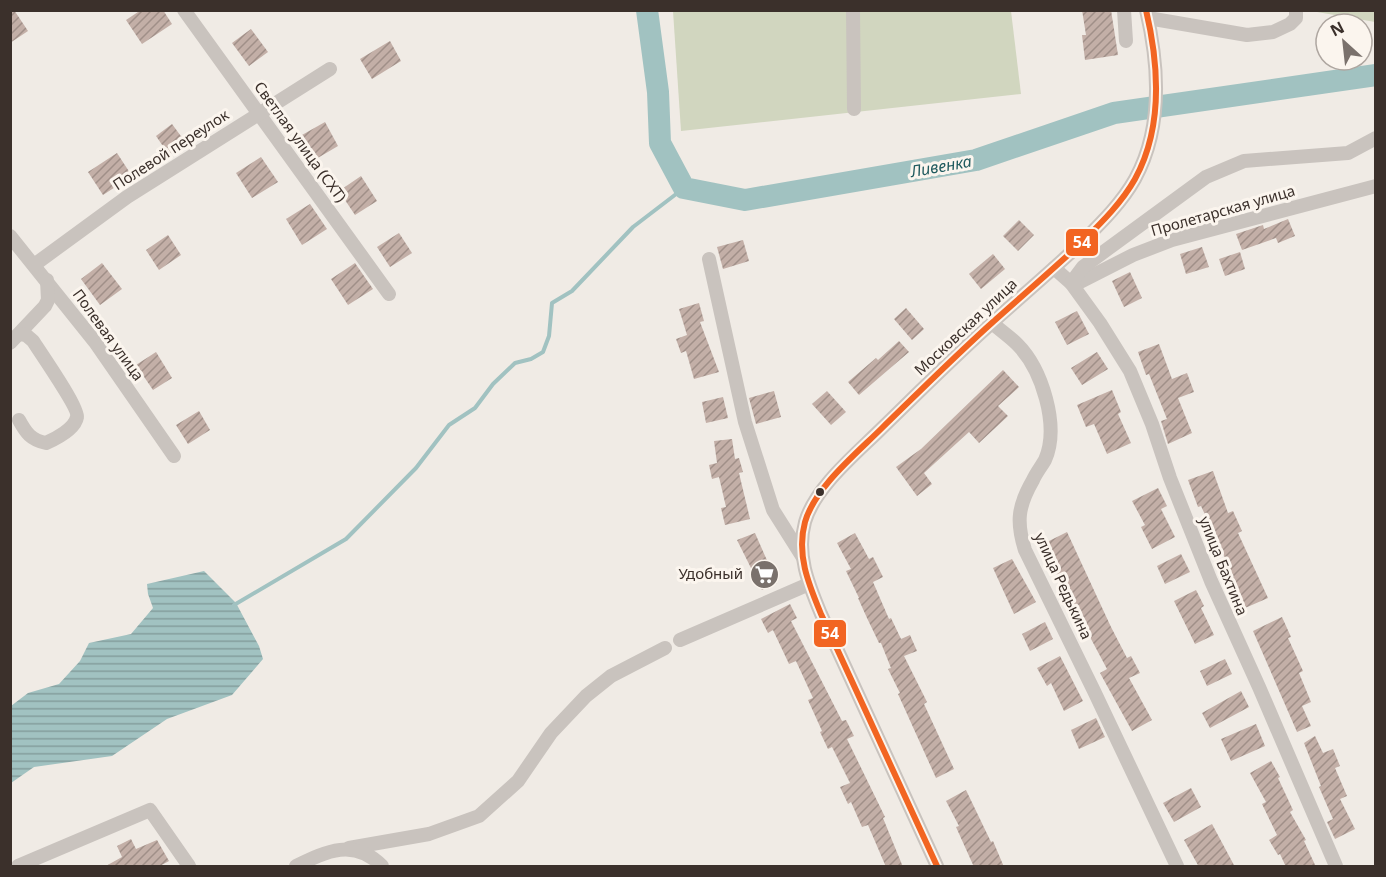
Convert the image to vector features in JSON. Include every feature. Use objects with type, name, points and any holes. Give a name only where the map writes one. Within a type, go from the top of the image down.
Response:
[{"type":"street","name":"Светлая улица (СХТ)","points":[[184,10],[389,294]]},
{"type":"street","points":[[853,10],[854,109]]},
{"type":"street","points":[[1124,10],[1126,41]]},
{"type":"street","points":[[1147,14],[1247,35],[1273,32],[1290,24],[1296,18],[1296,10]]},
{"type":"street","name":"Московская улица","points":[[802,556],[805,521],[823,489],[849,460],[1114,209],[1134,180],[1148,146],[1154,121],[1156,66],[1147,14]]},
{"type":"street","name":"Полевой переулок","points":[[34,265],[127,197],[330,69]]},
{"type":"street","points":[[1054,268],[1071,283],[1083,267],[1206,177],[1244,161],[1348,153],[1376,138]]},
{"type":"street","name":"Пролетарская улица","points":[[1071,283],[1088,279],[1133,255],[1172,240],[1376,186]]},
{"type":"street","name":"Полевая улица","points":[[10,236],[95,342],[174,456]]},
{"type":"street","name":"Московская улица","points":[[709,259],[745,422],[773,510],[802,556],[809,584],[821,614],[937,867]]},
{"type":"street","points":[[15,339],[45,306],[48,300],[47,280]]},
{"type":"street","name":"улица Бахтина","points":[[1071,283],[1100,323],[1130,371],[1211,581],[1259,687],[1335,867]]},
{"type":"street","name":"улица Редькина","points":[[992,323],[1018,345],[1030,363],[1039,379],[1049,417],[1050,445],[1026,493],[1020,512],[1019,531],[1025,550],[1177,867]]},
{"type":"street","points":[[15,339],[26,335],[33,341],[74,404],[77,417],[76,421],[62,434],[46,443],[33,440],[28,436],[19,420]]},
{"type":"street","points":[[680,640],[809,584]]},
{"type":"street","points":[[296,867],[315,857],[349,848],[429,834],[479,816],[518,781],[551,733],[586,696],[611,676],[665,648]]},
{"type":"street","points":[[18,867],[150,810],[189,867]]},
{"type":"street","points":[[349,848],[371,855],[382,867]]},
{"type":"green space","points":[[673,11],[1011,11],[1021,94],[681,131]]},
{"type":"green space","points":[[1375,11],[1375,22],[1374,12],[1317,12]]},
{"type":"water","points":[[204,571],[236,603],[259,646],[263,659],[232,695],[167,719],[112,756],[34,767],[11,783],[11,706],[28,693],[59,684],[80,661],[89,643],[131,634],[153,608],[147,584]]},
{"type":"building","points":[[10,10],[14,10],[28,31],[10,43]]},
{"type":"building","points":[[141,10],[163,10],[172,24],[142,44],[126,20]]},
{"type":"building","points":[[1082,10],[1111,10],[1118,55],[1085,60],[1082,35],[1086,35]]},
{"type":"building","points":[[251,29],[268,52],[249,66],[232,43]]},
{"type":"building","points":[[390,41],[401,61],[372,79],[360,59]]},
{"type":"building","points":[[325,122],[338,146],[316,159],[302,135]]},
{"type":"building","points":[[172,124],[186,143],[169,155],[156,136]]},
{"type":"building","points":[[117,153],[132,176],[103,195],[88,172]]},
{"type":"building","points":[[261,157],[278,182],[252,198],[236,173]]},
{"type":"building","points":[[361,176],[377,201],[355,215],[339,191]]},
{"type":"building","points":[[310,204],[327,229],[302,245],[286,219]]},
{"type":"building","points":[[1288,219],[1295,236],[1278,243],[1276,238],[1242,250],[1236,234],[1263,225],[1264,229]]},
{"type":"building","points":[[1019,220],[1034,235],[1018,251],[1003,236]]},
{"type":"building","points":[[399,233],[412,253],[390,267],[377,247]]},
{"type":"building","points":[[168,235],[181,255],[159,270],[146,250]]},
{"type":"building","points":[[743,240],[749,261],[723,269],[717,247]]},
{"type":"building","points":[[1202,247],[1209,267],[1186,274],[1180,254]]},
{"type":"building","points":[[1240,252],[1245,269],[1225,276],[1219,259]]},
{"type":"building","points":[[993,254],[1005,269],[981,289],[969,274]]},
{"type":"building","points":[[102,263],[122,289],[100,305],[81,279]]},
{"type":"building","points":[[355,263],[373,289],[348,305],[331,279]]},
{"type":"building","points":[[1130,272],[1142,298],[1124,307],[1112,281]]},
{"type":"building","points":[[699,303],[704,321],[700,322],[719,372],[694,379],[686,351],[681,353],[676,339],[687,335],[679,309]]},
{"type":"building","points":[[906,308],[924,329],[912,340],[894,319]]},
{"type":"building","points":[[1077,311],[1089,334],[1067,345],[1055,322]]},
{"type":"building","points":[[899,341],[909,352],[859,395],[848,382]]},
{"type":"building","points":[[1159,344],[1172,379],[1187,373],[1194,392],[1178,398],[1192,433],[1168,444],[1161,421],[1167,419],[1138,352]]},
{"type":"building","points":[[156,352],[172,378],[153,390],[136,365]]},
{"type":"building","points":[[1097,352],[1108,369],[1082,385],[1071,368]]},
{"type":"building","points":[[1003,370],[1019,387],[998,406],[1008,416],[979,443],[969,432],[924,473],[932,484],[917,496],[896,467],[921,449]]},
{"type":"building","points":[[1112,390],[1121,412],[1118,414],[1131,443],[1107,454],[1094,424],[1086,427],[1077,405]]},
{"type":"building","points":[[774,391],[781,417],[756,424],[749,398]]},
{"type":"building","points":[[827,391],[846,412],[831,425],[812,404]]},
{"type":"building","points":[[723,397],[728,418],[706,423],[702,402]]},
{"type":"building","points":[[199,411],[210,430],[188,444],[176,425]]},
{"type":"building","points":[[732,439],[735,459],[739,458],[743,472],[739,473],[750,519],[725,525],[721,508],[726,507],[719,477],[712,479],[709,465],[717,463],[714,441]]},
{"type":"building","points":[[1213,471],[1228,513],[1233,511],[1242,531],[1238,533],[1268,598],[1245,608],[1223,559],[1225,558],[1201,506],[1198,507],[1188,480]]},
{"type":"building","points":[[1158,488],[1167,506],[1161,509],[1175,537],[1152,549],[1141,527],[1145,525],[1132,501]]},
{"type":"building","points":[[1067,532],[1127,658],[1131,656],[1140,673],[1129,678],[1152,720],[1132,731],[1100,673],[1107,669],[1041,545]]},
{"type":"building","points":[[755,533],[777,583],[762,590],[737,540]]},
{"type":"building","points":[[855,533],[869,559],[873,557],[883,577],[873,582],[889,619],[891,618],[901,639],[910,635],[917,651],[904,656],[927,702],[924,704],[954,769],[936,778],[898,694],[900,693],[888,669],[891,668],[881,643],[846,571],[851,569],[837,543]]},
{"type":"building","points":[[1181,554],[1190,572],[1165,584],[1157,566]]},
{"type":"building","points":[[1012,559],[1036,602],[1014,614],[993,568]]},
{"type":"building","points":[[1196,590],[1204,606],[1201,608],[1214,635],[1195,644],[1174,601]]},
{"type":"building","points":[[790,604],[797,618],[791,621],[842,721],[846,720],[854,736],[847,739],[885,817],[883,818],[903,867],[886,867],[868,825],[862,827],[851,802],[848,804],[840,787],[850,783],[832,747],[828,749],[820,732],[822,731],[808,700],[813,698],[796,661],[789,664],[773,630],[768,633],[761,619]]},
{"type":"building","points":[[1282,617],[1291,637],[1288,638],[1303,671],[1299,673],[1311,702],[1302,706],[1311,726],[1297,732],[1253,631]]},
{"type":"building","points":[[1045,622],[1053,639],[1030,651],[1022,634]]},
{"type":"building","points":[[1060,656],[1083,701],[1064,711],[1051,683],[1047,686],[1037,668]]},
{"type":"building","points":[[1225,659],[1232,674],[1207,686],[1200,671]]},
{"type":"building","points":[[1241,691],[1249,707],[1210,728],[1202,713]]},
{"type":"building","points":[[1096,718],[1105,737],[1079,749],[1071,730]]},
{"type":"building","points":[[1256,724],[1265,746],[1231,761],[1221,739]]},
{"type":"building","points":[[1315,736],[1323,753],[1333,749],[1340,766],[1335,768],[1347,796],[1340,799],[1355,829],[1335,839],[1327,822],[1333,819],[1304,743]]},
{"type":"building","points":[[1271,761],[1293,810],[1290,812],[1306,840],[1304,841],[1316,867],[1286,867],[1280,854],[1278,855],[1269,840],[1277,835],[1262,804],[1266,802],[1250,773]]},
{"type":"building","points":[[1191,788],[1201,807],[1174,822],[1163,803]]},
{"type":"building","points":[[966,790],[1004,867],[974,867],[956,827],[959,826],[946,801]]},
{"type":"building","points":[[1212,824],[1235,867],[1199,867],[1184,840]]},
{"type":"building","points":[[131,839],[136,849],[157,840],[169,861],[158,867],[104,867],[122,857],[117,846]]},
{"type":"waterway","name":"Ливенка","points":[[647,10],[658,92],[660,143],[684,188],[745,200],[976,160],[1114,113],[1376,75]]},
{"type":"waterway","points":[[234,605],[346,539],[416,468],[449,425],[475,408],[493,384],[515,363],[531,359],[543,352],[549,336],[552,303],[572,291],[633,227],[684,188]]},
{"type":"transit line","name":"54","points":[[937,866],[812,592],[803,558],[805,522],[810,509],[827,483],[849,460],[966,347],[1079,245],[1109,214],[1135,179],[1150,139],[1156,96],[1154,52],[1146,10]]},
{"type":"place","name":"Удобный","points":[[764,574]]}]
